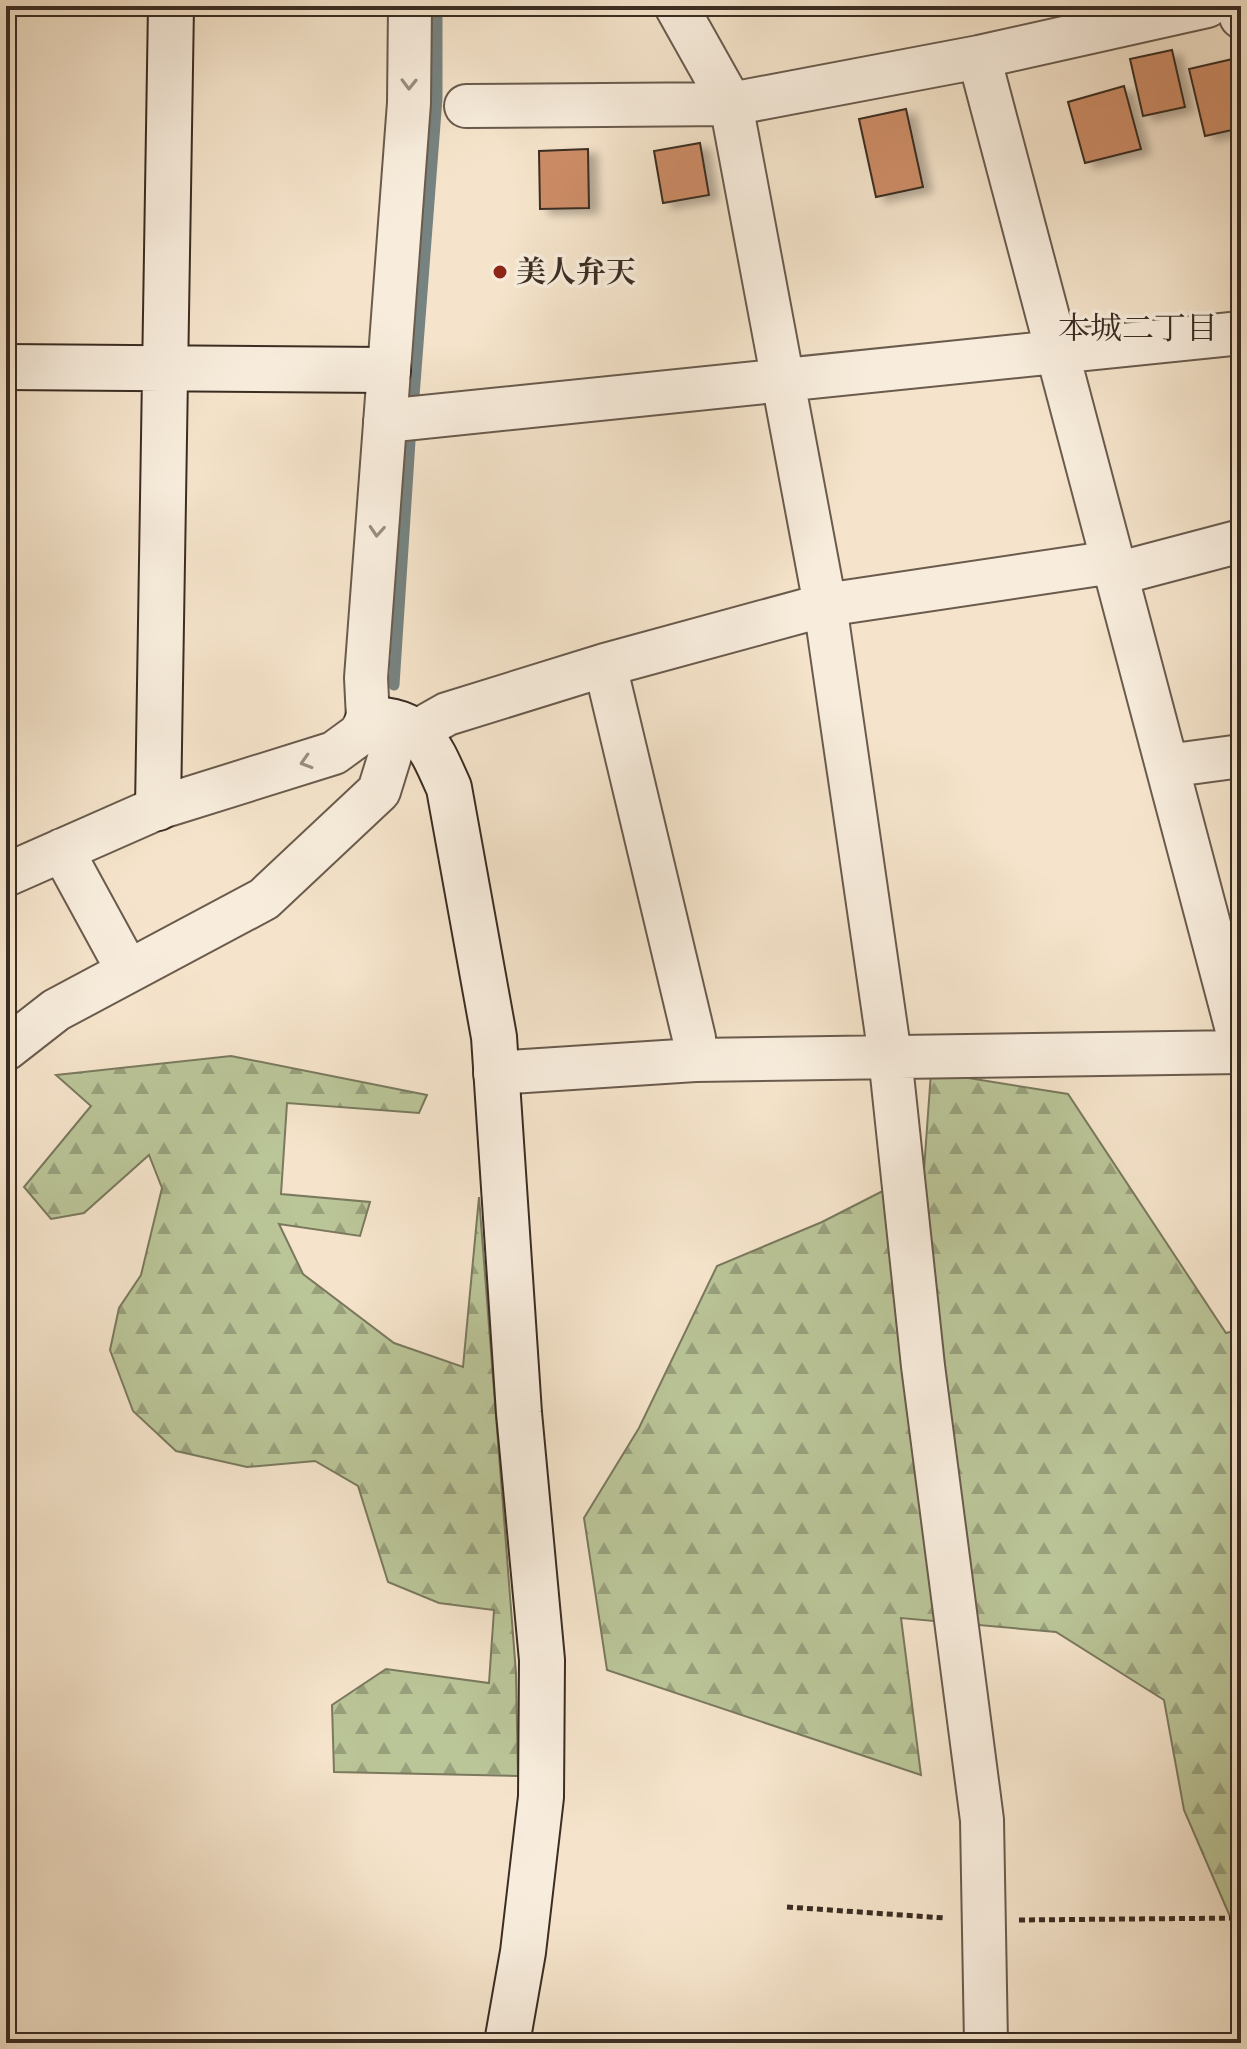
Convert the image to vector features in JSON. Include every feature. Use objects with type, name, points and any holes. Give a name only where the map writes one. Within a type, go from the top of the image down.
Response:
[{"type":"street","points":[[158,808],[171,6]]},
{"type":"street","points":[[410,6],[409,103],[366,678],[395,724],[434,755],[449,788],[494,1037],[519,1413],[542,1660],[541,1797],[523,1952],[507,2043]]},
{"type":"street","points":[[676,6],[731,104],[825,605],[890,1056],[923,1366],[982,1820],[986,2043]]},
{"type":"street","points":[[466,106],[731,104],[979,57],[1207,6]]},
{"type":"street","points":[[1238,6],[1241,17]]},
{"type":"street","points":[[979,57],[1241,1045]]},
{"type":"street","points":[[384,437],[783,380],[1241,333]]},
{"type":"street","points":[[6,367],[388,370]]},
{"type":"street","points":[[6,875],[158,808],[334,753],[360,734],[447,714],[605,665],[825,605],[1115,568],[1241,541]]},
{"type":"street","points":[[605,665],[694,1038],[695,1060]]},
{"type":"street","points":[[6,1049],[56,1010],[264,899],[379,791],[395,724]]},
{"type":"street","points":[[1167,766],[1241,756]]},
{"type":"street","points":[[62,850],[128,971]]},
{"type":"street","points":[[495,1073],[695,1060],[1241,1052]]},
{"type":"path","points":[[787,1907],[982,1920],[1241,1918]]},
{"type":"green space","points":[[231,1056],[427,1095],[419,1113],[287,1103],[281,1194],[370,1202],[360,1236],[279,1224],[303,1274],[394,1343],[463,1367],[479,1197],[516,1673],[518,1776],[334,1772],[332,1705],[386,1669],[489,1683],[494,1610],[439,1603],[388,1582],[358,1486],[315,1461],[247,1467],[176,1451],[133,1411],[110,1350],[119,1308],[141,1275],[162,1188],[149,1155],[84,1213],[51,1219],[24,1187],[91,1106],[56,1075]]},
{"type":"green space","points":[[931,1072],[1068,1094],[1226,1333],[1241,1329],[1241,1942],[1184,1810],[1164,1700],[1056,1632],[901,1618],[921,1775],[607,1670],[584,1518],[639,1428],[717,1266],[822,1222],[924,1170]]},
{"type":"building","points":[[1172,50],[1185,107],[1143,116],[1130,59]]},
{"type":"building","points":[[1237,58],[1241,75],[1241,128],[1205,136],[1189,69]]},
{"type":"building","points":[[1124,86],[1141,149],[1085,163],[1068,102]]},
{"type":"building","points":[[906,109],[923,187],[876,197],[859,119]]},
{"type":"building","points":[[700,143],[709,195],[663,203],[654,151]]},
{"type":"building","points":[[588,149],[589,208],[540,209],[539,151]]},
{"type":"waterway","points":[[413,409],[437,98],[437,6]]},
{"type":"waterway","points":[[394,685],[411,426]]},
{"type":"place","name":"美人弁天","points":[[500,272]]},
{"type":"district","name":"本城二丁目","points":[[1138,328]]}]
